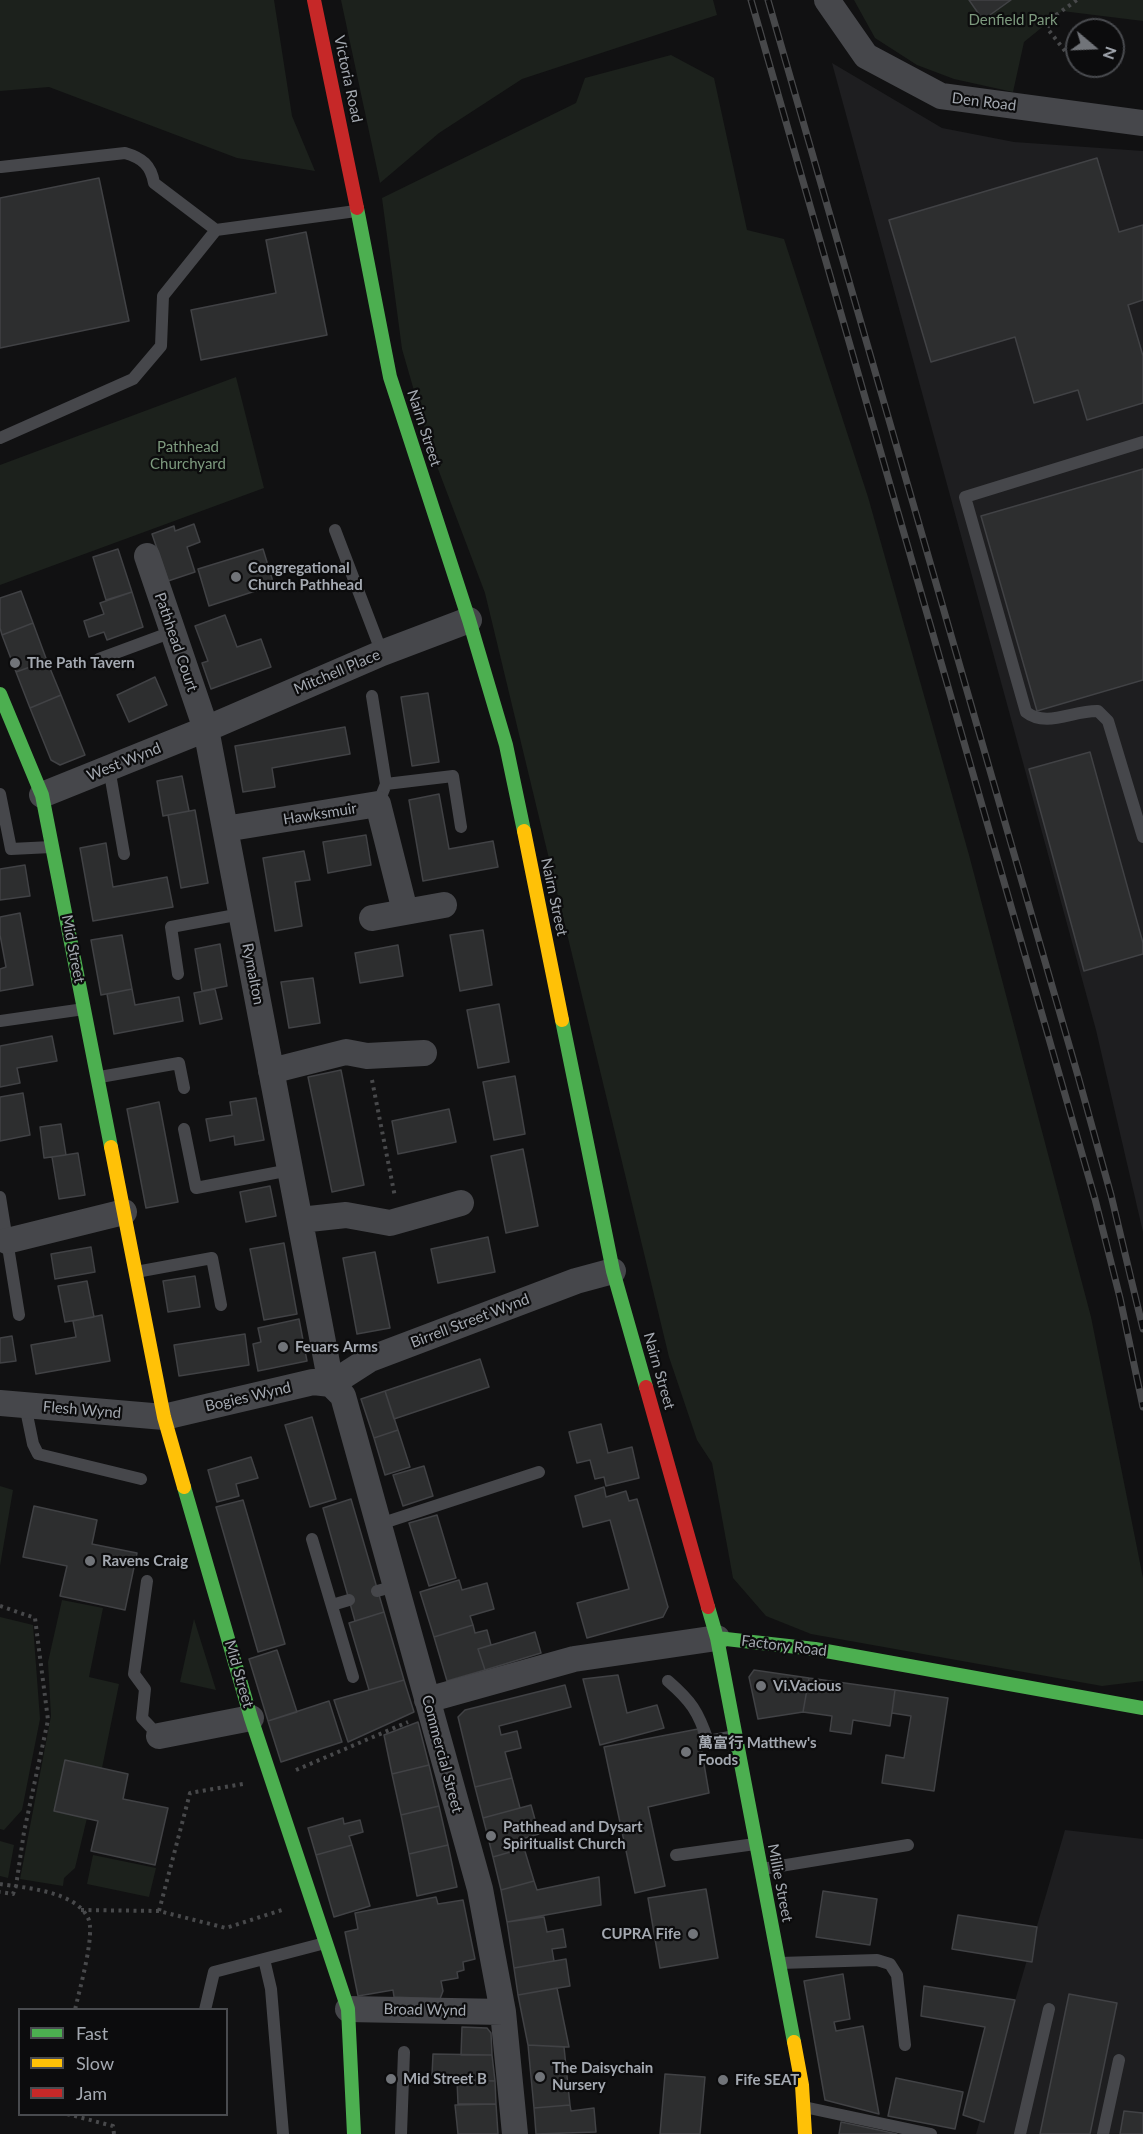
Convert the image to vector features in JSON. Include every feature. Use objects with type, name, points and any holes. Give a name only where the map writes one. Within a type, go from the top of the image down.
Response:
[{"type":"main road","name":"Victoria Road","points":[[314,0],[349,166]]},
{"type":"main road","name":"Nairn Street","points":[[349,166],[390,377],[469,620],[506,745],[613,1271],[717,1638]]},
{"type":"main road","name":"Mid Street","points":[[0,694],[42,795],[164,1417],[251,1718],[348,2009],[354,2134]]},
{"type":"main road","name":"Factory Road","points":[[717,1638],[815,1649],[1143,1708]]},
{"type":"main road","name":"Millie Street","points":[[717,1638],[802,2085],[805,2134]]},
{"type":"street","name":"Den Road","points":[[827,0],[866,56],[941,96],[1143,123]]},
{"type":"street","name":"Pathhead Court","points":[[147,556],[206,729]]},
{"type":"street","name":"Mitchell Place","points":[[206,729],[382,653],[469,620]]},
{"type":"street","name":"West Wynd","points":[[42,795],[206,729]]},
{"type":"street","name":"Rymalton","points":[[206,729],[331,1384]]},
{"type":"street","name":"Hawksmuir","points":[[225,830],[382,794],[405,911]]},
{"type":"street","points":[[372,918],[444,905]]},
{"type":"street","points":[[271,1071],[346,1052],[367,1056],[424,1053]]},
{"type":"street","points":[[300,1220],[346,1215],[390,1223],[461,1203]]},
{"type":"street","points":[[7,1241],[124,1212]]},
{"type":"street","name":"Birrell Street Wynd","points":[[331,1384],[370,1359],[576,1281],[613,1271]]},
{"type":"street","name":"Bogies Wynd","points":[[164,1417],[313,1382],[331,1384]]},
{"type":"street","name":"Commercial Street","points":[[331,1384],[343,1396],[380,1524],[387,1589],[429,1706],[480,1889],[503,2012],[515,2134]]},
{"type":"street","name":"Flesh Wynd","points":[[0,1403],[164,1417]]},
{"type":"street","name":"Factory Road","points":[[429,1706],[574,1659],[717,1638]]},
{"type":"street","points":[[159,1736],[251,1718]]},
{"type":"street","name":"Broad Wynd","points":[[348,2009],[503,2012]]},
{"type":"lane","points":[[1,167],[124,153],[137,157],[152,171],[154,183],[216,230]]},
{"type":"lane","points":[[0,438],[132,379],[160,346],[163,296],[216,230],[357,210]]},
{"type":"lane","points":[[1143,442],[965,497],[1026,712],[1034,718],[1044,720],[1087,711],[1098,711],[1108,721],[1143,837]]},
{"type":"lane","points":[[335,530],[382,653]]},
{"type":"lane","points":[[99,659],[172,632]]},
{"type":"lane","points":[[372,696],[382,794],[453,776],[461,827]]},
{"type":"lane","points":[[109,768],[124,854]]},
{"type":"lane","points":[[0,794],[11,849],[52,847]]},
{"type":"lane","points":[[178,974],[171,927],[241,914]]},
{"type":"lane","points":[[0,1021],[85,1009]]},
{"type":"lane","points":[[98,1077],[179,1063],[184,1088]]},
{"type":"lane","points":[[184,1129],[196,1188],[290,1170]]},
{"type":"lane","points":[[0,1197],[19,1315]]},
{"type":"lane","points":[[136,1272],[212,1258],[221,1305]]},
{"type":"lane","points":[[25,1405],[33,1444],[38,1454],[141,1479]]},
{"type":"lane","points":[[380,1524],[539,1472]]},
{"type":"lane","points":[[312,1539],[353,1677]]},
{"type":"lane","points":[[147,1581],[134,1674],[145,1689],[142,1718],[159,1736]]},
{"type":"lane","points":[[332,1605],[349,1600]]},
{"type":"lane","points":[[668,1681],[690,1700],[703,1724],[708,1741],[736,1736]]},
{"type":"lane","points":[[676,1855],[756,1844]]},
{"type":"lane","points":[[761,1870],[908,1845]]},
{"type":"lane","points":[[205,2008],[214,1972],[326,1943]]},
{"type":"lane","points":[[264,1959],[271,1989],[283,2134]]},
{"type":"lane","points":[[779,1963],[877,1960],[890,1964],[897,1975],[904,2045]]},
{"type":"lane","points":[[1020,2134],[1049,2009]]},
{"type":"lane","points":[[401,2134],[405,2052]]},
{"type":"lane","points":[[1103,2134],[1119,2061]]},
{"type":"lane","points":[[803,2107],[932,2134]]},
{"type":"path","points":[[1065,51],[1047,28],[1056,15],[1077,0]]},
{"type":"path","points":[[367,1056],[400,1220]]},
{"type":"path","points":[[0,1606],[35,1618],[48,1720],[24,1832],[16,1886],[13,1894],[0,1892]]},
{"type":"path","points":[[159,1911],[190,1793],[272,1780],[429,1706]]},
{"type":"path","points":[[0,1884],[57,1894],[81,1910],[89,1919],[91,1935],[75,2008]]},
{"type":"path","points":[[81,1910],[159,1911],[226,1928],[312,1900]]},
{"type":"path","points":[[71,2116],[113,2127],[114,2134]]},
{"type":"shaded area","points":[[832,63],[942,128],[1014,142],[1143,151],[1143,1232],[1096,1030]]},
{"type":"shaded area","points":[[1065,1830],[1143,1839],[1143,2134],[976,2134]]},
{"type":"green space","points":[[0,0],[274,0],[292,116],[315,171],[237,158],[49,87],[0,91]]},
{"type":"green space","points":[[341,0],[713,0],[717,15],[522,79],[439,133],[380,183]]},
{"type":"green space","name":"Denfield Park","points":[[854,0],[1143,0],[1143,21],[1062,11],[1024,42],[1013,92],[954,79],[917,65],[875,38]]},
{"type":"green space","points":[[671,55],[714,78],[747,230],[784,239],[868,497],[969,855],[1091,1317],[1143,1578],[1143,1681],[1102,1686],[811,1634],[766,1616],[733,1578],[712,1463],[697,1440],[669,1357],[485,593],[432,453],[402,349],[382,198],[576,103],[585,78]]},
{"type":"green space","name":"Pathhead Churchyard","points":[[236,377],[264,488],[0,585],[0,465]]},
{"type":"green space","points":[[0,1486],[13,1490],[0,1566]]},
{"type":"green space","points":[[62,1600],[103,1608],[89,1677],[119,1684],[102,1768],[65,1761],[54,1811],[87,1818],[75,1868],[64,1878],[63,1886],[20,1879],[51,1716],[48,1662]]},
{"type":"green space","points":[[0,1617],[33,1625],[40,1719],[22,1810],[4,1830],[0,1829]]},
{"type":"green space","points":[[194,1619],[216,1690],[180,1682]]},
{"type":"green space","points":[[0,1841],[14,1845],[8,1878],[0,1876]]},
{"type":"green space","points":[[93,1855],[156,1868],[149,1897],[87,1884]]},
{"type":"building","points":[[969,0],[1011,0],[983,20]]},
{"type":"building","points":[[1097,158],[1119,232],[1143,225],[1143,300],[1128,305],[1143,356],[1143,403],[1087,420],[1078,390],[1034,403],[1015,337],[931,362],[889,220]]},
{"type":"building","points":[[99,178],[129,321],[0,348],[0,198]]},
{"type":"building","points":[[306,232],[327,335],[201,360],[191,310],[276,293],[266,240]]},
{"type":"building","points":[[1143,469],[1143,680],[1037,711],[981,516]]},
{"type":"building","points":[[194,524],[200,542],[187,547],[195,572],[168,581],[152,534],[174,526],[175,531]]},
{"type":"building","points":[[118,549],[132,592],[106,600],[93,557]]},
{"type":"building","name":"Congregational Church Pathhead","points":[[263,549],[274,585],[209,606],[198,569]]},
{"type":"building","points":[[21,591],[33,623],[2,635],[0,598]]},
{"type":"building","points":[[132,592],[143,627],[107,640],[104,632],[89,637],[84,621],[104,614],[100,603]]},
{"type":"building","points":[[225,615],[237,647],[261,639],[271,667],[211,689],[202,663],[208,661],[195,626]]},
{"type":"building","points":[[33,623],[47,661],[16,672],[2,635]]},
{"type":"building","points":[[47,661],[61,695],[30,708],[16,672]]},
{"type":"building","points":[[155,677],[167,705],[129,722],[117,695]]},
{"type":"building","points":[[428,693],[439,762],[412,766],[401,697]]},
{"type":"building","points":[[61,695],[85,755],[60,765],[51,760],[30,708]]},
{"type":"building","points":[[345,727],[350,754],[272,768],[275,787],[243,792],[235,746]]},
{"type":"building","points":[[1090,752],[1143,943],[1143,954],[1084,971],[1029,769]]},
{"type":"building","points":[[182,776],[189,811],[163,816],[157,781]]},
{"type":"building","points":[[439,794],[449,849],[493,841],[498,867],[423,881],[409,800]]},
{"type":"building","points":[[195,810],[208,883],[181,888],[168,815]]},
{"type":"building","points":[[366,835],[371,865],[328,873],[323,842]]},
{"type":"building","points":[[106,843],[113,887],[167,877],[173,907],[93,921],[80,848]]},
{"type":"building","points":[[304,851],[310,880],[295,882],[302,926],[275,931],[263,858]]},
{"type":"building","points":[[25,865],[30,896],[0,900],[0,869]]},
{"type":"building","points":[[20,913],[33,985],[0,991],[0,969],[6,967],[0,935],[0,917]]},
{"type":"building","points":[[483,930],[492,985],[460,991],[450,935]]},
{"type":"building","points":[[122,935],[132,989],[101,995],[91,940]]},
{"type":"building","points":[[220,944],[227,986],[202,991],[195,949]]},
{"type":"building","points":[[398,945],[403,976],[360,983],[355,953]]},
{"type":"building","points":[[313,978],[320,1023],[289,1028],[281,982]]},
{"type":"building","points":[[132,989],[135,1005],[179,997],[183,1021],[114,1034],[107,994]]},
{"type":"building","points":[[215,989],[222,1019],[200,1024],[194,993]]},
{"type":"building","points":[[499,1004],[509,1062],[478,1068],[467,1010]]},
{"type":"building","points":[[52,1036],[57,1061],[17,1068],[20,1083],[0,1087],[0,1046]]},
{"type":"building","points":[[341,1070],[364,1185],[332,1192],[308,1077]]},
{"type":"building","points":[[515,1076],[525,1134],[494,1140],[483,1082]]},
{"type":"building","points":[[23,1093],[30,1135],[0,1141],[0,1097]]},
{"type":"building","points":[[256,1098],[264,1140],[235,1145],[234,1136],[210,1141],[206,1119],[232,1115],[230,1102]]},
{"type":"building","points":[[159,1102],[178,1202],[146,1208],[127,1109]]},
{"type":"building","points":[[449,1109],[456,1142],[398,1154],[392,1121]]},
{"type":"building","points":[[61,1124],[66,1155],[44,1158],[40,1127]]},
{"type":"building","points":[[523,1149],[538,1226],[506,1233],[491,1156]]},
{"type":"building","points":[[78,1153],[85,1195],[59,1199],[52,1157]]},
{"type":"building","points":[[270,1186],[276,1216],[246,1222],[240,1192]]},
{"type":"building","points":[[488,1237],[495,1272],[438,1283],[431,1249]]},
{"type":"building","points":[[284,1243],[297,1314],[264,1320],[250,1249]]},
{"type":"building","points":[[91,1247],[95,1272],[55,1279],[51,1254]]},
{"type":"building","points":[[375,1252],[390,1328],[357,1334],[343,1258]]},
{"type":"building","points":[[195,1276],[200,1307],[168,1312],[163,1281]]},
{"type":"building","points":[[87,1281],[94,1317],[65,1322],[58,1286]]},
{"type":"building","points":[[102,1315],[110,1361],[36,1374],[31,1345],[76,1337],[73,1321]]},
{"type":"building","points":[[299,1319],[307,1361],[258,1371],[253,1344],[261,1342],[258,1328]]},
{"type":"building","points":[[245,1334],[249,1365],[179,1376],[174,1345]]},
{"type":"building","points":[[12,1336],[16,1361],[0,1363],[0,1338]]},
{"type":"building","points":[[480,1359],[489,1387],[394,1419],[385,1391]]},
{"type":"building","points":[[385,1391],[398,1430],[374,1438],[361,1399]]},
{"type":"building","points":[[312,1417],[336,1499],[310,1507],[285,1425]]},
{"type":"building","points":[[601,1424],[608,1453],[632,1447],[639,1478],[606,1486],[604,1477],[595,1479],[590,1460],[577,1463],[569,1432]]},
{"type":"building","points":[[398,1430],[410,1467],[385,1475],[374,1438]]},
{"type":"building","points":[[251,1457],[258,1478],[236,1484],[239,1496],[217,1502],[208,1470]]},
{"type":"building","points":[[424,1466],[433,1496],[403,1506],[393,1475]]},
{"type":"building","points":[[604,1487],[606,1497],[626,1491],[629,1501],[637,1499],[668,1607],[663,1617],[587,1638],[577,1603],[629,1589],[610,1520],[583,1527],[575,1496]]},
{"type":"building","points":[[351,1499],[384,1612],[355,1621],[323,1508]]},
{"type":"building","points":[[243,1500],[285,1644],[258,1652],[216,1507]]},
{"type":"building","name":"Ravens Craig","points":[[34,1506],[97,1520],[92,1544],[137,1553],[125,1610],[60,1596],[67,1566],[23,1557]]},
{"type":"building","points":[[437,1515],[456,1578],[429,1586],[409,1523]]},
{"type":"building","points":[[459,1580],[462,1590],[487,1583],[494,1609],[470,1616],[473,1625],[434,1637],[420,1592]]},
{"type":"building","points":[[384,1612],[404,1680],[369,1690],[349,1623]]},
{"type":"building","points":[[473,1625],[475,1633],[487,1630],[491,1645],[478,1649],[485,1670],[447,1681],[434,1637]]},
{"type":"building","points":[[535,1632],[541,1653],[485,1670],[478,1649]]},
{"type":"building","points":[[277,1650],[297,1712],[268,1721],[249,1659]]},
{"type":"building","points":[[754,1670],[809,1678],[803,1712],[758,1719],[749,1677]]},
{"type":"building","points":[[618,1675],[627,1713],[657,1705],[664,1728],[600,1745],[583,1679]]},
{"type":"building","points":[[809,1678],[895,1690],[890,1726],[853,1720],[851,1734],[830,1731],[832,1716],[803,1712]]},
{"type":"building","points":[[404,1680],[414,1712],[348,1742],[334,1700]]},
{"type":"building","points":[[565,1685],[571,1707],[499,1726],[501,1735],[517,1731],[521,1748],[505,1752],[512,1778],[475,1787],[458,1717],[465,1710]]},
{"type":"building","points":[[895,1690],[948,1698],[934,1791],[882,1783],[886,1755],[904,1758],[911,1716],[892,1713]]},
{"type":"building","points":[[329,1701],[342,1742],[281,1762],[268,1721]]},
{"type":"building","points":[[418,1722],[429,1765],[392,1774],[384,1735]]},
{"type":"building","points":[[698,1729],[709,1793],[648,1807],[665,1886],[635,1893],[604,1747]]},
{"type":"building","points":[[65,1760],[128,1774],[123,1799],[168,1808],[155,1865],[91,1851],[98,1821],[54,1811]]},
{"type":"building","points":[[429,1765],[439,1806],[401,1815],[392,1774]]},
{"type":"building","points":[[512,1778],[520,1808],[483,1818],[475,1787]]},
{"type":"building","points":[[531,1805],[539,1834],[522,1839],[524,1848],[493,1857],[483,1818]]},
{"type":"building","points":[[439,1806],[448,1845],[409,1854],[401,1815]]},
{"type":"building","points":[[343,1818],[344,1824],[360,1820],[363,1832],[349,1836],[352,1845],[316,1855],[308,1828]]},
{"type":"building","points":[[352,1845],[370,1906],[334,1917],[316,1855]]},
{"type":"building","points":[[448,1845],[457,1887],[417,1896],[409,1854]]},
{"type":"building","points":[[524,1848],[534,1881],[501,1890],[493,1857]]},
{"type":"building","points":[[599,1877],[601,1905],[507,1922],[501,1890],[534,1881],[537,1890]]},
{"type":"building","points":[[706,1889],[718,1958],[660,1968],[648,1898]]},
{"type":"building","points":[[823,1891],[877,1899],[870,1945],[816,1937]]},
{"type":"building","points":[[436,1897],[438,1904],[463,1900],[475,1959],[463,1962],[464,1970],[457,1972],[458,1978],[441,1981],[443,1991],[440,1999],[394,1997],[393,1990],[358,1996],[345,1932],[358,1929],[355,1913]]},
{"type":"building","points":[[958,1915],[1037,1927],[1032,1962],[952,1949]]},
{"type":"building","points":[[544,1917],[547,1932],[563,1929],[566,1947],[552,1949],[554,1961],[514,1968],[507,1922]]},
{"type":"building","points":[[566,1959],[570,1986],[518,1995],[514,1968]]},
{"type":"building","points":[[843,1974],[850,2019],[834,2022],[836,2031],[863,2026],[879,2114],[825,2100],[804,1981]]},
{"type":"building","points":[[924,1986],[1015,2000],[984,2122],[963,2115],[985,2027],[921,2016]]},
{"type":"building","points":[[557,1988],[569,2047],[528,2045],[518,1995]]},
{"type":"building","points":[[1069,1994],[1117,2003],[1090,2134],[1040,2134]]},
{"type":"building","points":[[462,2027],[487,2028],[491,2033],[492,2055],[461,2055]]},
{"type":"building","points":[[528,2045],[564,2047],[570,2105],[534,2108]]},
{"type":"building","points":[[433,2054],[492,2055],[495,2081],[457,2080],[457,2075],[432,2075]]},
{"type":"building","points":[[665,2074],[705,2077],[700,2134],[660,2134]]},
{"type":"building","points":[[896,2078],[963,2092],[955,2129],[888,2116]]},
{"type":"building","points":[[457,2080],[495,2081],[496,2104],[458,2104]]},
{"type":"building","points":[[496,2104],[498,2134],[458,2134],[455,2105]]},
{"type":"building","points":[[570,2105],[571,2111],[594,2108],[596,2132],[536,2134],[534,2108]]},
{"type":"building","points":[[1124,2111],[1143,2113],[1143,2134],[1120,2134]]},
{"type":"building","points":[[841,2122],[897,2134],[839,2134]]},
{"type":"railway","points":[[751,0],[1095,1199],[1120,1298],[1143,1407]]},
{"type":"railway","points":[[768,0],[1078,1076],[1111,1195],[1143,1329]]},
{"type":"traffic: fast","points":[[357,208],[390,377],[469,620],[506,745],[524,831]]},
{"type":"traffic: fast","points":[[0,694],[42,795],[111,1147]]},
{"type":"traffic: fast","points":[[562,1020],[613,1271],[646,1387]]},
{"type":"traffic: fast","points":[[184,1487],[251,1718],[348,2009],[354,2134]]},
{"type":"traffic: fast","points":[[708,1607],[717,1638],[794,2042]]},
{"type":"traffic: fast","points":[[717,1638],[815,1649],[1143,1708]]},
{"type":"traffic: slow","points":[[524,831],[562,1020]]},
{"type":"traffic: slow","points":[[111,1147],[164,1417],[184,1487]]},
{"type":"traffic: slow","points":[[794,2042],[802,2085],[805,2134]]},
{"type":"traffic: jam","points":[[314,0],[357,208]]},
{"type":"traffic: jam","points":[[646,1387],[708,1607]]},
{"type":"place","name":"Congregational Church Pathhead","points":[[236,577]]},
{"type":"place","name":"The Path Tavern","points":[[15,663]]},
{"type":"place","name":"Feuars Arms","points":[[283,1347]]},
{"type":"place","name":"Ravens Craig","points":[[90,1561]]},
{"type":"place","name":"Vi.Vacious","points":[[761,1686]]},
{"type":"place","name":"萬富行 Matthew's Foods","points":[[686,1752]]},
{"type":"place","name":"Pathhead and Dysart Spiritualist Church","points":[[491,1836]]},
{"type":"place","name":"CUPRA Fife","points":[[693,1934]]},
{"type":"place","name":"The Daisychain Nursery","points":[[540,2077]]},
{"type":"place","name":"Mid Street B","points":[[391,2079]]},
{"type":"place","name":"Fife SEAT","points":[[723,2080]]}]
